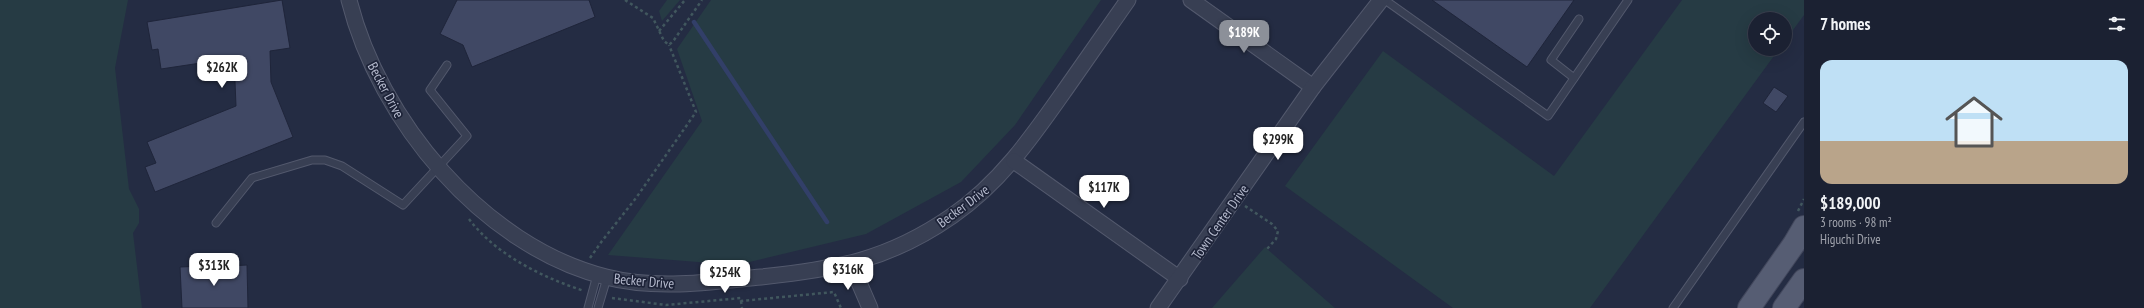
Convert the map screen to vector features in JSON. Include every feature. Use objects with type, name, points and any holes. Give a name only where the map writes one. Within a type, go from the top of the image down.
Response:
[{"type":"main road","points":[[1749,308],[1794,244],[1804,227]]},
{"type":"main road","points":[[1784,308],[1804,280]]},
{"type":"street","name":"Becker Drive","points":[[349,0],[366,50],[390,100],[405,124],[439,166],[484,212],[529,246],[570,266],[602,276],[647,284],[672,285],[807,272],[851,264],[882,254],[931,230],[976,198],[1014,161],[1128,0]]},
{"type":"street","points":[[1191,0],[1313,87]]},
{"type":"street","name":"Town Center Drive","points":[[1158,308],[1180,280],[1313,87],[1381,0]]},
{"type":"street","points":[[1014,161],[1180,280]]},
{"type":"street","points":[[851,264],[870,308]]},
{"type":"lane","points":[[1385,0],[1548,116],[1628,0]]},
{"type":"lane","points":[[1574,78],[1550,60],[1579,19]]},
{"type":"lane","points":[[216,223],[252,178],[305,161],[318,159],[332,161],[403,205],[467,136],[430,90],[447,65]]},
{"type":"lane","points":[[1673,308],[1804,122]]},
{"type":"lane","points":[[588,308],[602,276]]},
{"type":"lane","points":[[598,308],[602,276]]},
{"type":"path","points":[[588,262],[636,198],[696,112],[669,45],[664,41],[652,18],[625,0]]},
{"type":"path","points":[[659,31],[685,0]]},
{"type":"path","points":[[669,45],[702,0]]},
{"type":"path","points":[[1235,200],[1268,222],[1278,231],[1276,239],[1267,249]]},
{"type":"path","points":[[834,292],[840,308]]},
{"type":"path","points":[[741,301],[742,308]]},
{"type":"shaded area","points":[[0,0],[128,0],[115,68],[129,189],[139,209],[139,223],[133,233],[142,308],[0,308]]},
{"type":"shaded area","points":[[667,0],[680,0],[662,21],[659,11]]},
{"type":"shaded area","points":[[711,0],[1101,0],[1015,125],[961,182],[866,234],[737,265],[608,255],[702,121],[677,49]]},
{"type":"shaded area","points":[[1682,0],[1804,0],[1804,15],[1792,31],[1792,12],[1748,12],[1748,56],[1774,56],[1590,308],[1453,308],[1285,186],[1383,51],[1554,176]]},
{"type":"shaded area","points":[[1265,247],[1267,249],[1335,308],[1212,308]]},
{"type":"building","points":[[282,0],[290,48],[270,51],[271,82],[293,137],[155,192],[145,167],[156,163],[147,142],[236,106],[234,58],[161,69],[158,49],[152,50],[147,22]]},
{"type":"building","points":[[457,0],[589,0],[595,17],[472,67],[463,45],[440,34]]},
{"type":"building","points":[[1432,0],[1574,0],[1527,67]]},
{"type":"building","points":[[1774,87],[1788,96],[1776,112],[1763,103]]},
{"type":"building","points":[[247,265],[248,308],[182,308],[180,267]]},
{"type":"waterway","points":[[694,22],[827,222]]}]
